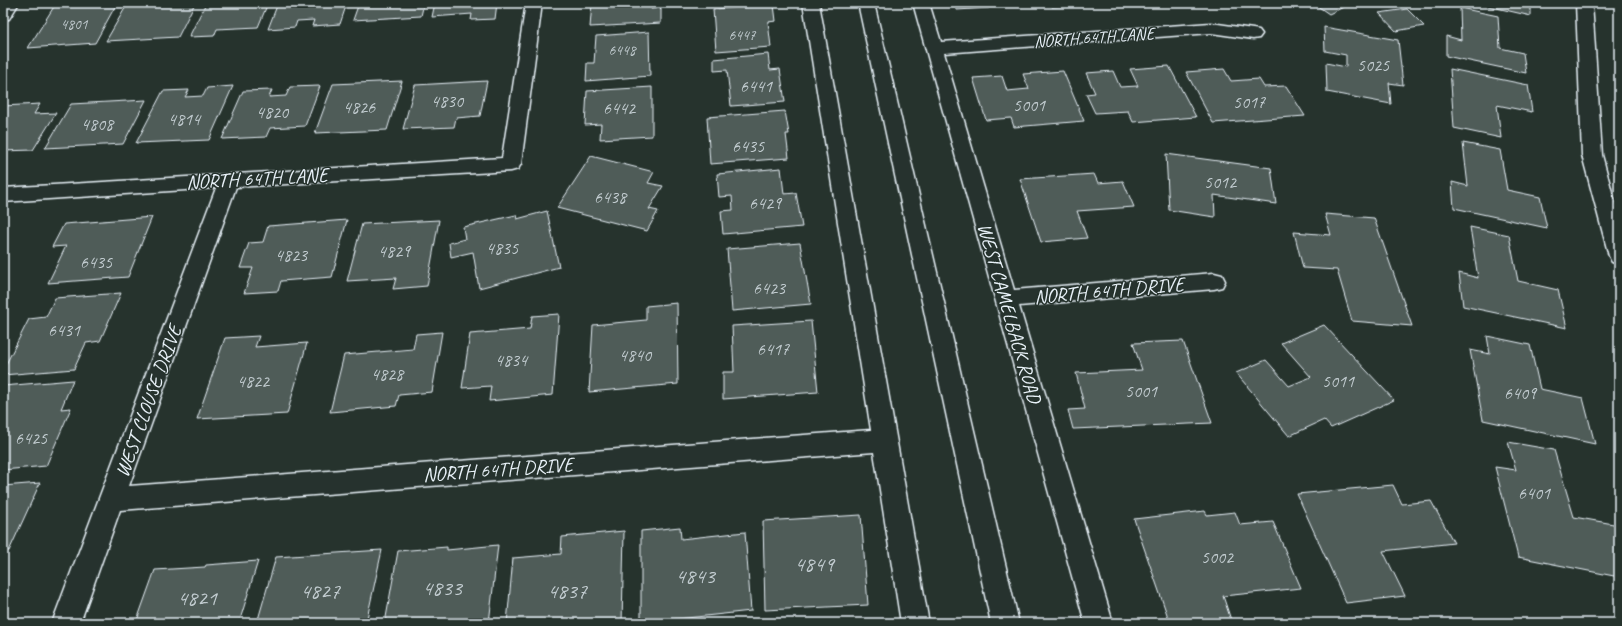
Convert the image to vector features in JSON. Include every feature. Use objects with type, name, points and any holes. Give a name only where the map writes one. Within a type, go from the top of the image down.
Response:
[{"type":"street","points":[[3,15],[11,3]]},
{"type":"street","name":"NORTH 64TH LANE","points":[[3,195],[229,180],[511,164],[534,3]]},
{"type":"street","points":[[810,3],[915,623]]},
{"type":"street","points":[[866,3],[1005,623]]},
{"type":"street","name":"WEST CAMELBACK ROAD","points":[[921,3],[1099,623]]},
{"type":"street","points":[[1584,3],[1592,155],[1619,256]]},
{"type":"street","name":"NORTH 64TH LANE","points":[[934,48],[1211,28],[1253,34]]},
{"type":"street","name":"WEST CLOUSE DRIVE","points":[[66,623],[229,180]]},
{"type":"street","name":"NORTH 64TH DRIVE","points":[[1005,299],[1214,281]]},
{"type":"street","name":"NORTH 64TH DRIVE","points":[[112,499],[884,440]]},
{"type":"building","points":[[117,3],[95,43],[28,48],[55,5]]},
{"type":"building","points":[[128,3],[195,3],[178,37],[106,41]]},
{"type":"building","points":[[206,3],[268,3],[258,27],[217,29],[214,36],[189,37]]},
{"type":"building","points":[[278,3],[347,3],[340,24],[312,26],[314,20],[297,21],[295,27],[268,29]]},
{"type":"building","points":[[359,3],[424,3],[421,16],[353,20]]},
{"type":"building","points":[[435,3],[497,3],[495,19],[471,20],[472,14],[432,17]]},
{"type":"building","points":[[592,3],[651,3],[651,9],[661,8],[661,23],[590,27]]},
{"type":"building","points":[[955,3],[987,3],[989,8],[957,10]]},
{"type":"building","points":[[1014,3],[1037,3],[1037,4],[1015,6]]},
{"type":"building","points":[[1051,3],[1088,3],[1088,5],[1052,7]]},
{"type":"building","points":[[1313,3],[1352,3],[1329,14]]},
{"type":"building","points":[[1475,3],[1531,3],[1531,16]]},
{"type":"building","points":[[774,5],[776,21],[768,22],[771,47],[716,51],[713,9]]},
{"type":"building","points":[[1460,8],[1498,16],[1500,48],[1523,53],[1526,73],[1446,56],[1446,36],[1461,40]]},
{"type":"building","points":[[1407,9],[1424,26],[1396,31],[1379,13]]},
{"type":"building","points":[[1324,27],[1398,40],[1403,85],[1389,83],[1391,104],[1327,92],[1326,63],[1346,67],[1346,55],[1325,51]]},
{"type":"building","points":[[649,32],[650,76],[586,81],[587,63],[594,63],[596,36]]},
{"type":"building","points":[[768,54],[770,70],[780,69],[785,102],[731,106],[727,70],[714,71],[714,59]]},
{"type":"building","points":[[1169,66],[1196,117],[1133,122],[1128,111],[1095,113],[1086,94],[1095,93],[1086,73],[1113,71],[1120,87],[1138,86],[1130,69]]},
{"type":"building","points":[[1224,69],[1231,81],[1259,79],[1264,87],[1286,86],[1305,116],[1213,123],[1186,72]]},
{"type":"building","points":[[1450,69],[1528,85],[1532,112],[1497,105],[1501,138],[1454,128]]},
{"type":"building","points":[[1063,71],[1084,121],[1014,127],[1011,118],[986,120],[973,78],[1002,76],[1007,91],[1029,89],[1023,74]]},
{"type":"building","points":[[402,81],[387,130],[315,133],[333,84]]},
{"type":"building","points":[[487,81],[480,116],[456,118],[454,127],[403,129],[415,85]]},
{"type":"building","points":[[233,86],[209,140],[136,143],[163,91],[189,90],[185,97],[203,96],[207,88]]},
{"type":"building","points":[[320,86],[305,126],[270,128],[266,137],[222,139],[243,91],[272,90],[269,97],[286,96],[290,87]]},
{"type":"building","points":[[652,87],[652,136],[600,139],[601,124],[585,125],[587,91]]},
{"type":"building","points":[[146,100],[123,144],[45,148],[71,104]]},
{"type":"building","points":[[40,104],[34,114],[56,113],[33,150],[3,151],[3,106]]},
{"type":"building","points":[[785,111],[789,134],[786,134],[789,158],[710,164],[707,117]]},
{"type":"building","points":[[1463,143],[1500,150],[1507,190],[1540,197],[1547,228],[1454,208],[1452,182],[1468,186]]},
{"type":"building","points":[[1166,154],[1271,168],[1276,204],[1214,195],[1215,217],[1169,210]]},
{"type":"building","points":[[591,156],[654,172],[648,183],[663,186],[649,209],[658,211],[647,231],[557,208]]},
{"type":"building","points":[[781,168],[784,194],[796,193],[802,227],[723,234],[721,211],[733,210],[732,196],[719,197],[717,174]]},
{"type":"building","points":[[1094,174],[1098,183],[1123,181],[1134,207],[1077,211],[1087,238],[1041,242],[1020,179]]},
{"type":"building","points":[[547,211],[559,267],[479,288],[473,252],[451,257],[449,243],[465,239],[463,227],[516,215],[517,219]]},
{"type":"building","points":[[1325,214],[1374,218],[1412,326],[1352,321],[1337,270],[1303,268],[1294,232],[1331,235]]},
{"type":"building","points":[[152,217],[128,277],[48,283],[66,246],[52,247],[64,224]]},
{"type":"building","points":[[347,220],[332,277],[281,281],[278,291],[244,293],[253,268],[240,268],[249,243],[263,242],[268,226]]},
{"type":"building","points":[[439,220],[427,286],[393,289],[396,278],[347,281],[362,224]]},
{"type":"building","points":[[1470,227],[1509,235],[1518,281],[1558,290],[1567,328],[1463,306],[1459,273],[1478,278]]},
{"type":"building","points":[[800,243],[811,304],[732,311],[727,249]]},
{"type":"building","points":[[121,293],[100,341],[86,343],[74,369],[3,375],[3,370],[29,319],[46,317],[55,298]]},
{"type":"building","points":[[677,303],[678,384],[589,392],[593,325],[646,320],[646,306]]},
{"type":"building","points":[[559,314],[553,395],[489,401],[491,386],[462,388],[470,334],[530,329],[532,316]]},
{"type":"building","points":[[811,321],[818,392],[723,399],[723,372],[734,372],[732,326]]},
{"type":"building","points":[[1324,325],[1394,400],[1331,428],[1324,420],[1289,436],[1236,373],[1266,360],[1289,386],[1311,377],[1281,343]]},
{"type":"building","points":[[442,332],[432,392],[399,395],[396,406],[330,412],[344,355],[413,349],[416,334]]},
{"type":"building","points":[[259,336],[255,347],[307,343],[287,414],[197,419],[225,338]]},
{"type":"building","points":[[1487,336],[1530,345],[1540,389],[1583,398],[1595,444],[1483,420],[1470,350],[1490,354]]},
{"type":"building","points":[[1183,341],[1212,423],[1073,429],[1068,410],[1085,409],[1076,373],[1142,370],[1133,343]]},
{"type":"building","points":[[73,380],[61,409],[71,408],[46,466],[3,470],[3,386]]},
{"type":"building","points":[[1508,442],[1554,450],[1574,517],[1619,525],[1619,577],[1518,557],[1495,467],[1516,470]]},
{"type":"building","points":[[40,483],[9,551],[3,551],[3,486]]},
{"type":"building","points":[[1393,485],[1402,504],[1431,501],[1454,543],[1383,551],[1405,596],[1346,603],[1297,494]]},
{"type":"building","points":[[1205,511],[1207,515],[1235,512],[1240,525],[1273,522],[1301,588],[1223,596],[1231,620],[1206,623],[1170,623],[1134,519]]},
{"type":"building","points":[[861,515],[868,605],[765,610],[763,521]]},
{"type":"building","points":[[680,527],[681,539],[745,532],[751,611],[641,623],[641,531]]},
{"type":"building","points":[[624,531],[622,623],[507,623],[513,558],[561,554],[562,537]]},
{"type":"building","points":[[498,545],[489,623],[385,623],[398,551],[447,547],[447,550]]},
{"type":"building","points":[[382,550],[366,623],[257,623],[276,557]]},
{"type":"building","points":[[258,561],[239,623],[136,623],[155,570],[205,567],[206,565]]}]
